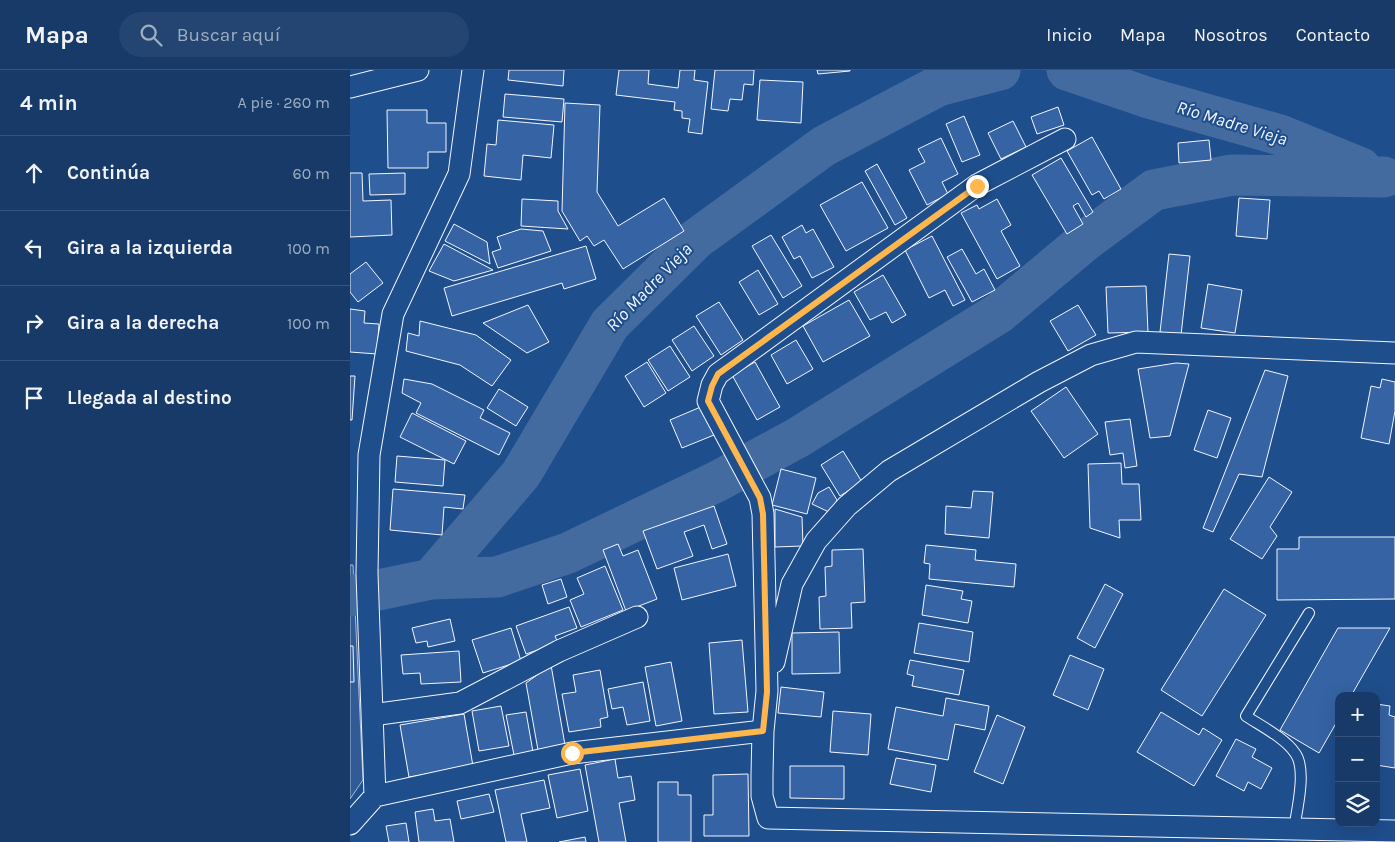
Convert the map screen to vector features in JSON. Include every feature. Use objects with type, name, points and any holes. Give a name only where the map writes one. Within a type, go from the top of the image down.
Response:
[{"type":"street","points":[[350,87],[418,70]]},
{"type":"street","points":[[375,796],[366,574],[369,456],[393,314],[459,174],[473,70]]},
{"type":"street","points":[[1065,139],[977,186],[718,374],[712,386],[708,401],[760,498],[763,514],[767,692],[763,731],[762,796],[768,818],[1395,831]]},
{"type":"street","points":[[767,692],[792,584],[816,541],[847,506],[890,471],[1039,382],[1091,355],[1136,342],[1395,353]]},
{"type":"street","points":[[372,715],[460,704],[559,652],[636,617]]},
{"type":"street","points":[[350,824],[375,796],[572,753],[763,731]]},
{"type":"lane","points":[[1294,828],[1302,774],[1296,754],[1284,741],[1246,716],[1309,612]]},
{"type":"shaded area","points":[[350,565],[353,565],[363,780],[350,799]]},
{"type":"building","points":[[509,70],[564,70],[563,86],[508,80]]},
{"type":"building","points":[[619,70],[649,70],[648,84],[678,88],[680,70],[695,70],[694,80],[708,82],[702,134],[688,132],[690,119],[682,118],[682,111],[674,110],[675,102],[616,95]]},
{"type":"building","points":[[715,70],[754,70],[753,85],[744,84],[742,100],[730,99],[728,111],[711,109]]},
{"type":"building","points":[[817,70],[850,70],[850,71],[818,74]]},
{"type":"building","points":[[760,80],[803,82],[801,123],[757,120]]},
{"type":"building","points":[[505,94],[564,99],[562,122],[503,117]]},
{"type":"building","points":[[565,103],[600,105],[597,192],[618,226],[664,198],[684,231],[623,269],[604,240],[594,246],[587,236],[580,241],[562,211]]},
{"type":"building","points":[[1058,107],[1064,125],[1037,134],[1031,117]]},
{"type":"building","points":[[387,110],[427,110],[427,123],[446,123],[446,152],[428,152],[428,168],[388,168]]},
{"type":"building","points":[[964,116],[980,155],[962,162],[946,124]]},
{"type":"building","points":[[498,120],[554,125],[551,158],[523,155],[521,180],[484,176],[487,144],[496,145]]},
{"type":"building","points":[[1013,121],[1026,147],[1001,159],[988,133]]},
{"type":"building","points":[[1092,137],[1121,189],[1104,199],[1099,191],[1092,195],[1067,151]]},
{"type":"building","points":[[941,138],[958,174],[942,182],[948,194],[927,205],[909,170],[925,162],[918,149]]},
{"type":"building","points":[[1209,140],[1211,160],[1179,163],[1178,143]]},
{"type":"building","points":[[1061,158],[1093,212],[1086,217],[1078,203],[1073,206],[1083,224],[1067,234],[1032,175]]},
{"type":"building","points":[[877,164],[907,218],[895,225],[865,171]]},
{"type":"building","points":[[350,173],[362,173],[363,201],[391,200],[392,235],[350,237]]},
{"type":"building","points":[[405,173],[405,194],[370,195],[369,174]]},
{"type":"building","points":[[862,182],[888,228],[846,251],[820,205]]},
{"type":"building","points":[[1239,198],[1270,200],[1267,239],[1236,236]]},
{"type":"building","points":[[522,199],[558,201],[558,211],[568,229],[521,226]]},
{"type":"building","points":[[997,199],[1011,225],[1001,231],[1020,266],[997,279],[961,213],[977,205],[979,209]]},
{"type":"building","points":[[454,224],[487,242],[490,264],[445,241]]},
{"type":"building","points":[[802,225],[806,233],[813,229],[834,267],[812,278],[800,256],[794,259],[782,237]]},
{"type":"building","points":[[521,229],[543,231],[551,251],[498,268],[492,252],[501,249],[497,237]]},
{"type":"building","points":[[771,235],[802,286],[783,298],[752,246]]},
{"type":"building","points":[[932,236],[965,300],[953,306],[945,290],[929,298],[905,250]]},
{"type":"building","points":[[444,244],[493,270],[454,281],[429,271]]},
{"type":"building","points":[[586,246],[596,279],[564,289],[562,283],[452,316],[444,288]]},
{"type":"building","points":[[962,249],[976,274],[984,269],[995,290],[972,302],[947,257]]},
{"type":"building","points":[[1169,254],[1190,256],[1181,335],[1160,332]]},
{"type":"building","points":[[366,262],[383,283],[358,302],[350,292],[350,274]]},
{"type":"building","points":[[758,270],[778,304],[759,315],[739,282]]},
{"type":"building","points":[[883,275],[906,315],[892,323],[886,312],[870,320],[854,292]]},
{"type":"building","points":[[1208,284],[1242,290],[1235,333],[1201,328]]},
{"type":"building","points":[[1146,286],[1148,332],[1108,333],[1106,287]]},
{"type":"building","points":[[849,300],[870,336],[823,362],[803,326]]},
{"type":"building","points":[[719,302],[743,340],[721,355],[696,316]]},
{"type":"building","points":[[528,305],[549,342],[527,353],[483,323]]},
{"type":"building","points":[[1078,305],[1096,335],[1068,351],[1050,321]]},
{"type":"building","points":[[350,309],[365,311],[364,323],[379,324],[377,354],[350,352]]},
{"type":"building","points":[[420,321],[476,335],[511,360],[492,386],[460,365],[406,351],[408,333],[419,336]]},
{"type":"building","points":[[694,326],[714,356],[692,371],[672,340]]},
{"type":"building","points":[[796,340],[813,369],[787,384],[771,355]]},
{"type":"building","points":[[670,346],[690,377],[668,391],[648,360]]},
{"type":"building","points":[[647,362],[666,393],[644,407],[625,376]]},
{"type":"building","points":[[755,362],[780,407],[757,420],[732,375]]},
{"type":"building","points":[[1176,363],[1189,364],[1170,436],[1150,438],[1138,369]]},
{"type":"building","points":[[1265,370],[1288,376],[1262,477],[1239,474],[1213,532],[1203,528]]},
{"type":"building","points":[[350,376],[355,376],[352,420],[350,420]]},
{"type":"building","points":[[404,379],[432,384],[484,410],[480,418],[510,433],[499,455],[416,413],[421,403],[402,393]]},
{"type":"building","points":[[1382,379],[1395,382],[1395,411],[1389,444],[1361,438],[1371,386],[1380,388]]},
{"type":"building","points":[[1066,387],[1098,434],[1064,458],[1031,411]]},
{"type":"building","points":[[499,389],[528,407],[516,426],[487,408]]},
{"type":"building","points":[[703,406],[714,435],[682,448],[670,420]]},
{"type":"building","points":[[1208,410],[1231,418],[1217,458],[1194,450]]},
{"type":"building","points":[[412,413],[466,441],[454,464],[400,437]]},
{"type":"building","points":[[1130,419],[1137,466],[1125,468],[1123,453],[1110,455],[1105,422]]},
{"type":"building","points":[[843,451],[862,482],[840,496],[821,465]]},
{"type":"building","points":[[397,456],[445,460],[443,486],[395,482]]},
{"type":"building","points":[[1121,463],[1122,484],[1139,484],[1141,520],[1119,520],[1120,538],[1090,528],[1088,464]]},
{"type":"building","points":[[781,469],[816,478],[807,514],[772,505]]},
{"type":"building","points":[[1269,477],[1292,492],[1270,527],[1277,536],[1262,559],[1230,539]]},
{"type":"building","points":[[829,487],[837,500],[831,513],[812,504],[818,493]]},
{"type":"building","points":[[393,489],[465,495],[463,509],[444,507],[442,535],[390,530]]},
{"type":"building","points":[[973,491],[993,492],[989,538],[945,534],[946,506],[971,508]]},
{"type":"building","points":[[714,506],[727,544],[712,549],[704,525],[684,532],[693,556],[657,569],[643,531]]},
{"type":"building","points":[[775,509],[802,517],[803,546],[775,547]]},
{"type":"building","points":[[1299,537],[1395,537],[1395,599],[1277,600],[1277,549],[1299,549]]},
{"type":"building","points":[[618,544],[623,556],[638,550],[657,599],[626,611],[603,550]]},
{"type":"building","points":[[926,545],[976,550],[975,560],[1016,564],[1014,587],[929,579],[930,564],[924,563]]},
{"type":"building","points":[[863,549],[865,602],[851,603],[852,628],[820,629],[819,597],[826,596],[825,567],[832,566],[832,550]]},
{"type":"building","points":[[728,554],[736,586],[682,600],[674,568]]},
{"type":"building","points":[[605,566],[623,610],[581,627],[570,600],[584,594],[577,578]]},
{"type":"building","points":[[561,579],[567,597],[548,604],[542,585]]},
{"type":"building","points":[[1105,584],[1123,594],[1095,648],[1077,638]]},
{"type":"building","points":[[926,585],[963,591],[961,599],[972,601],[968,623],[922,615]]},
{"type":"building","points":[[1224,589],[1266,615],[1202,716],[1161,690]]},
{"type":"building","points":[[569,607],[577,628],[555,636],[558,643],[526,654],[516,626]]},
{"type":"building","points":[[450,619],[455,641],[428,647],[427,641],[416,643],[412,628]]},
{"type":"building","points":[[919,623],[973,632],[969,662],[914,653]]},
{"type":"building","points":[[511,628],[521,661],[483,673],[472,640]]},
{"type":"building","points":[[1338,628],[1390,628],[1353,692],[1335,692],[1335,725],[1319,753],[1280,730]]},
{"type":"building","points":[[839,632],[840,673],[792,674],[792,633]]},
{"type":"building","points":[[742,640],[748,712],[714,714],[709,643]]},
{"type":"building","points":[[350,646],[353,646],[354,682],[350,682]]},
{"type":"building","points":[[459,651],[461,682],[421,684],[420,673],[403,674],[401,655]]},
{"type":"building","points":[[1070,655],[1104,669],[1088,710],[1053,695]]},
{"type":"building","points":[[910,660],[964,670],[959,695],[912,686],[914,676],[907,674]]},
{"type":"building","points":[[671,662],[682,721],[656,726],[645,667]]},
{"type":"building","points":[[551,665],[565,745],[538,750],[526,683]]},
{"type":"building","points":[[600,670],[608,717],[600,719],[601,727],[569,732],[562,694],[576,692],[573,675]]},
{"type":"building","points":[[643,682],[650,721],[627,725],[623,707],[612,709],[608,689]]},
{"type":"building","points":[[781,687],[824,692],[821,717],[778,713]]},
{"type":"building","points":[[946,698],[989,706],[985,730],[955,724],[948,760],[888,749],[896,707],[943,716]]},
{"type":"building","points":[[1380,705],[1390,706],[1389,715],[1395,717],[1395,768],[1380,766]]},
{"type":"building","points":[[501,706],[509,746],[479,751],[472,711]]},
{"type":"building","points":[[833,711],[871,714],[868,755],[830,752]]},
{"type":"building","points":[[526,712],[533,752],[514,755],[506,715]]},
{"type":"building","points":[[1161,712],[1199,735],[1203,728],[1222,740],[1194,786],[1137,752]]},
{"type":"building","points":[[464,714],[473,766],[409,777],[400,725]]},
{"type":"building","points":[[997,715],[1025,727],[1003,784],[974,772]]},
{"type":"building","points":[[1236,739],[1256,749],[1252,757],[1272,768],[1261,789],[1248,782],[1244,791],[1216,776]]},
{"type":"building","points":[[896,758],[936,765],[931,792],[890,784]]},
{"type":"building","points":[[615,759],[618,778],[631,776],[635,800],[619,803],[626,842],[599,842],[585,765]]},
{"type":"building","points":[[790,766],[844,766],[844,799],[790,798]]},
{"type":"building","points":[[580,769],[588,811],[557,818],[548,775]]},
{"type":"building","points":[[748,774],[749,836],[704,836],[704,815],[713,815],[713,775]]},
{"type":"building","points":[[544,780],[550,808],[521,814],[527,842],[506,842],[495,790]]},
{"type":"building","points":[[658,782],[678,782],[678,795],[691,795],[691,842],[658,842]]},
{"type":"building","points":[[489,794],[494,812],[461,819],[457,801]]},
{"type":"building","points":[[433,809],[435,821],[450,819],[454,842],[419,842],[415,812]]},
{"type":"building","points":[[406,823],[409,842],[389,842],[386,826]]},
{"type":"building","points":[[585,837],[586,842],[559,842]]},
{"type":"waterway","name":"Río Madre Vieja","points":[[350,596],[431,579],[521,474],[610,324],[696,239],[824,146],[938,86],[1000,70]]},
{"type":"waterway","name":"Río Madre Vieja","points":[[1067,70],[1149,98],[1280,135],[1361,168]]},
{"type":"waterway","points":[[431,579],[497,577],[568,553],[718,481],[797,438],[999,313],[1085,241],[1154,190],[1232,175],[1384,177]]},
{"type":"route","points":[[572,753],[763,731],[767,692],[763,514],[760,498],[708,401],[712,386],[718,374],[977,186]]}]
